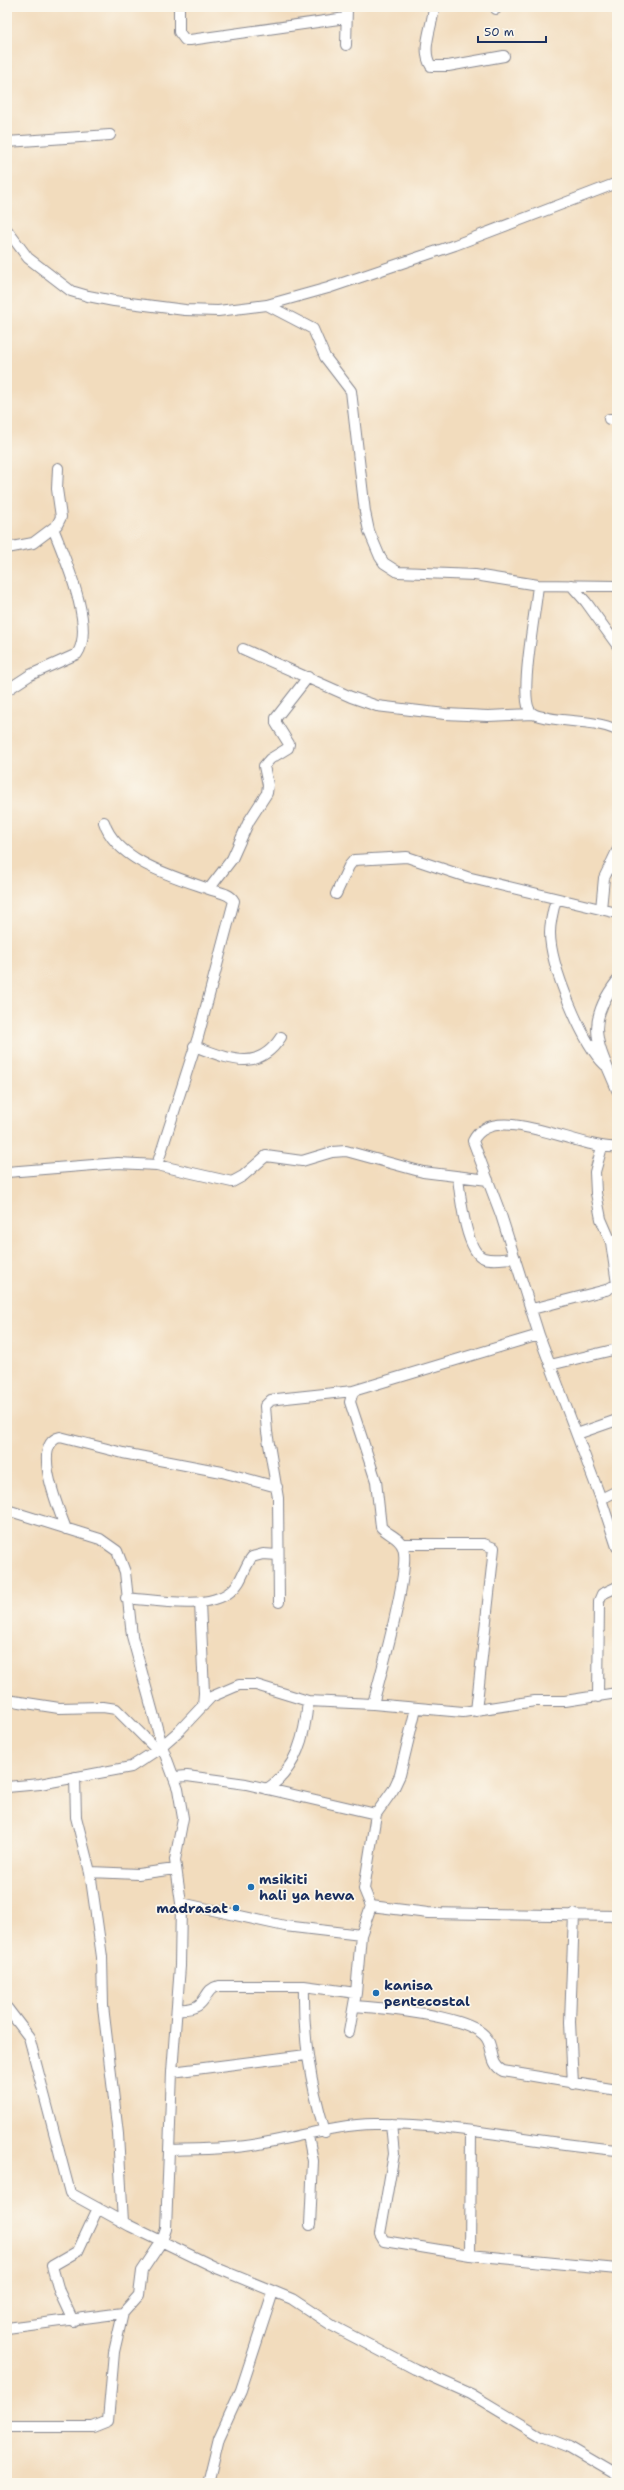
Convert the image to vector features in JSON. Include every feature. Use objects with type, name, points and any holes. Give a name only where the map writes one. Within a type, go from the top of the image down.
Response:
[{"type":"street","points":[[179,7],[179,32],[185,40],[346,18]]},
{"type":"street","points":[[346,45],[347,7]]},
{"type":"street","points":[[434,7],[427,47],[427,58],[430,66],[448,66],[504,56]]},
{"type":"street","points":[[7,142],[110,135]]},
{"type":"street","points":[[7,230],[28,258],[71,291],[88,296],[185,310],[218,311],[267,305],[402,264],[538,215],[599,188],[617,183]]},
{"type":"street","points":[[267,305],[313,329],[325,357],[353,395],[365,512],[369,531],[384,563],[404,574],[474,575],[538,585],[617,586]]},
{"type":"street","points":[[7,548],[33,543],[53,528],[61,517],[58,489],[58,468]]},
{"type":"street","points":[[7,690],[30,675],[77,654],[82,647],[83,622],[68,569],[53,528]]},
{"type":"street","points":[[532,714],[528,703],[527,681],[538,585]]},
{"type":"street","points":[[571,585],[586,602],[617,645]]},
{"type":"street","points":[[243,649],[351,697],[384,707],[488,716],[532,714],[608,726],[617,730]]},
{"type":"street","points":[[209,890],[232,859],[249,821],[267,793],[268,785],[264,766],[270,759],[288,748],[289,744],[276,723],[276,718],[308,677]]},
{"type":"street","points":[[104,822],[109,834],[119,844],[147,865],[163,874],[232,898],[234,902],[198,1037],[157,1165]]},
{"type":"street","points":[[601,909],[604,878],[617,851]]},
{"type":"street","points":[[336,894],[350,862],[354,860],[407,857],[467,877],[617,913]]},
{"type":"street","points":[[556,899],[552,916],[552,947],[576,1020],[588,1045],[605,1065]]},
{"type":"street","points":[[617,981],[605,1001],[597,1027],[596,1038],[605,1065],[617,1090]]},
{"type":"street","points":[[194,1046],[234,1059],[253,1060],[270,1052],[281,1037]]},
{"type":"street","points":[[617,1147],[602,1147],[523,1126],[501,1124],[481,1130],[473,1141],[516,1258],[539,1335],[602,1499],[617,1547]]},
{"type":"street","points":[[532,1309],[606,1290],[617,1284],[611,1242],[601,1219],[596,1193],[595,1172],[602,1147]]},
{"type":"street","points":[[7,1172],[118,1163],[157,1165],[232,1182],[243,1176],[266,1156],[302,1160],[340,1150],[423,1172],[458,1178],[488,1180]]},
{"type":"street","points":[[458,1178],[465,1219],[476,1251],[484,1258],[516,1258]]},
{"type":"street","points":[[279,1602],[277,1486],[264,1411],[266,1403],[277,1399],[353,1391],[539,1335]]},
{"type":"street","points":[[550,1365],[617,1349]]},
{"type":"street","points":[[353,1391],[350,1402],[376,1481],[382,1527],[402,1544],[405,1557],[401,1584],[373,1704]]},
{"type":"street","points":[[577,1434],[617,1420]]},
{"type":"street","points":[[66,1529],[50,1484],[47,1462],[50,1445],[53,1440],[60,1437],[122,1453],[222,1472],[277,1486]]},
{"type":"street","points":[[602,1499],[617,1491]]},
{"type":"street","points":[[7,1510],[100,1540],[115,1549],[123,1565],[132,1636],[159,1748],[175,1777],[183,1818],[176,1846],[175,1869],[181,1903],[178,2009],[172,2072],[168,2216],[162,2241],[142,2271],[139,2295],[123,2313],[114,2352],[108,2421],[93,2427],[7,2427]]},
{"type":"street","points":[[402,1544],[484,1544],[494,1548],[476,1711]]},
{"type":"street","points":[[126,1598],[170,1602],[200,1602],[231,1591],[252,1557],[263,1554],[278,1555]]},
{"type":"street","points":[[598,1697],[599,1601],[602,1594],[617,1587]]},
{"type":"street","points":[[200,1602],[204,1693],[203,1706]]},
{"type":"street","points":[[7,1787],[40,1784],[123,1770],[159,1748],[217,1693],[239,1685],[256,1685],[308,1701],[476,1711],[534,1701],[598,1697],[617,1693]]},
{"type":"street","points":[[7,1700],[59,1708],[103,1707],[116,1709],[159,1748]]},
{"type":"street","points":[[266,1790],[283,1776],[293,1763],[306,1721],[308,1701]]},
{"type":"street","points":[[349,2032],[356,1993],[361,1935],[371,1906],[364,1889],[376,1814],[393,1790],[400,1776],[416,1708]]},
{"type":"street","points":[[75,1777],[76,1817],[90,1872],[102,1957],[103,2006],[118,2134],[123,2222]]},
{"type":"street","points":[[175,1777],[202,1778],[266,1790],[376,1814]]},
{"type":"street","points":[[90,1872],[138,1874],[175,1869]]},
{"type":"street","points":[[181,1903],[285,1926],[361,1935]]},
{"type":"street","points":[[371,1906],[428,1914],[574,1914],[617,1916]]},
{"type":"street","points":[[573,2084],[570,2022],[574,1914]]},
{"type":"street","points":[[178,2009],[195,2007],[201,2004],[210,1990],[218,1986],[304,1986],[356,1993]]},
{"type":"street","points":[[304,1986],[306,2055],[312,2089],[325,2132]]},
{"type":"street","points":[[354,2006],[404,2010],[460,2024],[484,2035],[493,2062],[503,2072],[617,2090]]},
{"type":"street","points":[[7,2008],[29,2037],[70,2193],[123,2222],[231,2275],[303,2305],[333,2326],[415,2369],[471,2394],[541,2436],[569,2446],[617,2475]]},
{"type":"street","points":[[172,2072],[306,2055]]},
{"type":"street","points":[[170,2150],[236,2147],[372,2124],[391,2124],[472,2131],[556,2144],[617,2150]]},
{"type":"street","points":[[391,2124],[394,2154],[381,2237],[392,2243],[470,2255],[617,2269]]},
{"type":"street","points":[[470,2255],[472,2131]]},
{"type":"street","points":[[308,2135],[313,2161],[310,2225]]},
{"type":"street","points":[[72,2321],[59,2291],[52,2266],[78,2251],[98,2208]]},
{"type":"street","points":[[208,2483],[219,2438],[241,2390],[273,2292]]},
{"type":"street","points":[[7,2328],[72,2321],[123,2313]]},
{"type":"place","name":"msikiti hali ya hewa","points":[[251,1887]]},
{"type":"place","name":"madrasat","points":[[236,1908]]},
{"type":"place","name":"kanisa pentecostal","points":[[376,1993]]}]
